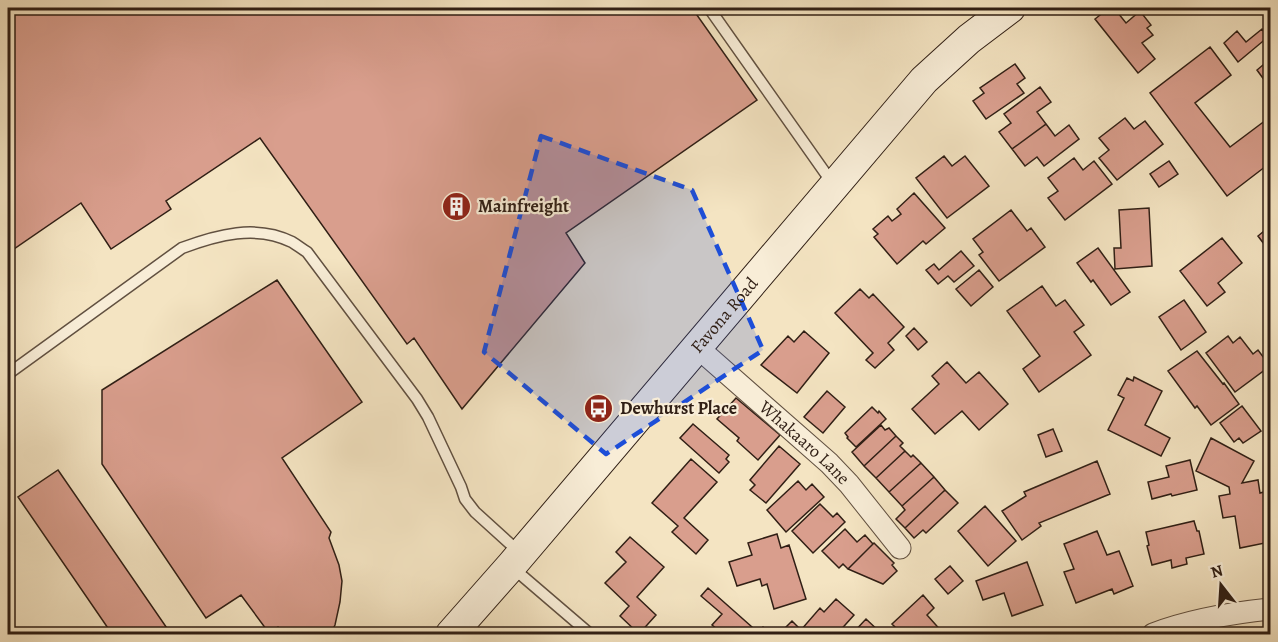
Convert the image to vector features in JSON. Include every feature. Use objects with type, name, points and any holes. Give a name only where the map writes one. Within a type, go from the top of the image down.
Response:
[{"type":"main road","name":"Favona Road","points":[[451,634],[924,80],[969,39],[1010,8]]},
{"type":"street","name":"Whakaaro Lane","points":[[697,347],[829,463],[849,484],[900,548]]},
{"type":"street","points":[[1153,634],[1228,614],[1270,609]]},
{"type":"lane","points":[[709,8],[834,186]]},
{"type":"lane","points":[[8,374],[182,248],[210,237],[247,232],[272,235],[291,242],[307,252],[417,399],[428,417],[465,499],[516,560],[590,634]]},
{"type":"highlighted area","points":[[541,136],[692,190],[763,350],[606,454],[484,352]]},
{"type":"building","name":"Mainfreight","points":[[8,8],[692,8],[757,100],[566,233],[585,263],[462,409],[414,338],[407,344],[260,138],[166,201],[171,209],[111,249],[81,203],[8,253]]},
{"type":"building","points":[[1109,8],[1114,8],[1126,23],[1140,11],[1151,25],[1147,28],[1153,35],[1142,43],[1155,59],[1138,73],[1095,19]]},
{"type":"building","points":[[1262,29],[1268,37],[1238,62],[1224,43],[1237,31],[1246,42]]},
{"type":"building","points":[[1210,47],[1231,75],[1195,103],[1230,147],[1266,120],[1270,126],[1270,163],[1227,196],[1150,93]]},
{"type":"building","points":[[1270,59],[1270,88],[1257,70]]},
{"type":"building","points":[[1015,64],[1025,78],[1017,84],[1024,93],[986,119],[973,101],[984,93],[980,88]]},
{"type":"building","points":[[1040,87],[1051,102],[1037,112],[1046,124],[1012,149],[999,132],[1011,123],[1004,114]]},
{"type":"building","points":[[1125,118],[1134,129],[1145,121],[1163,144],[1117,180],[1099,158],[1109,150],[1099,138]]},
{"type":"building","points":[[1046,124],[1055,136],[1069,125],[1079,139],[1044,166],[1037,157],[1025,166],[1012,149]]},
{"type":"building","points":[[944,156],[952,166],[965,156],[989,186],[947,218],[916,178]]},
{"type":"building","points":[[1074,158],[1083,170],[1094,161],[1112,184],[1065,220],[1048,198],[1058,191],[1048,178]]},
{"type":"building","points":[[1169,161],[1178,174],[1159,187],[1150,174]]},
{"type":"building","points":[[914,193],[945,228],[926,244],[923,241],[897,264],[874,237],[878,234],[873,229],[888,216],[892,221],[901,214],[897,209]]},
{"type":"building","points":[[1149,208],[1152,266],[1115,269],[1114,248],[1121,248],[1119,210]]},
{"type":"building","points":[[1011,210],[1027,231],[1031,228],[1045,247],[999,281],[979,255],[983,252],[973,239]]},
{"type":"building","points":[[1270,226],[1270,252],[1258,236]]},
{"type":"building","points":[[1222,238],[1242,263],[1218,283],[1225,292],[1207,306],[1180,271]]},
{"type":"building","points":[[1098,248],[1130,292],[1111,305],[1077,263]]},
{"type":"building","points":[[961,251],[974,266],[954,282],[948,276],[938,284],[926,270],[934,264],[939,270]]},
{"type":"building","points":[[979,270],[993,287],[971,306],[956,289]]},
{"type":"building","points":[[277,280],[362,402],[282,458],[331,532],[329,538],[342,581],[335,625],[330,634],[283,634],[278,627],[269,633],[241,595],[206,618],[102,464],[102,390]]},
{"type":"building","points":[[1042,286],[1056,306],[1065,300],[1084,325],[1074,332],[1091,355],[1039,392],[1023,369],[1040,356],[1007,311]]},
{"type":"building","points":[[860,289],[869,298],[873,294],[904,327],[888,343],[894,350],[875,368],[866,360],[873,353],[835,313]]},
{"type":"building","points":[[1184,300],[1206,332],[1181,350],[1159,317]]},
{"type":"building","points":[[914,328],[927,342],[918,350],[906,336]]},
{"type":"building","points":[[804,331],[829,353],[797,393],[761,365],[788,336],[794,342]]},
{"type":"building","points":[[1228,336],[1233,343],[1240,337],[1253,354],[1258,350],[1270,366],[1235,392],[1206,353]]},
{"type":"building","points":[[1197,351],[1239,404],[1211,425],[1197,406],[1195,408],[1168,371]]},
{"type":"building","points":[[947,362],[966,383],[979,372],[1008,404],[979,430],[962,411],[935,434],[912,409],[939,384],[932,376]]},
{"type":"building","points":[[1134,377],[1162,391],[1145,425],[1170,438],[1161,456],[1108,430],[1124,398],[1118,395],[1127,378],[1133,381]]},
{"type":"building","points":[[827,391],[845,407],[823,433],[804,417]]},
{"type":"building","points":[[736,398],[780,435],[758,460],[737,441],[739,438],[717,419]]},
{"type":"building","points":[[1242,406],[1261,431],[1243,443],[1239,438],[1234,442],[1220,423]]},
{"type":"building","points":[[872,407],[886,419],[856,447],[845,433]]},
{"type":"building","points":[[693,424],[729,455],[726,459],[729,462],[719,473],[680,438]]},
{"type":"building","points":[[881,425],[885,430],[889,428],[896,436],[864,466],[852,452]]},
{"type":"building","points":[[1053,429],[1062,451],[1046,457],[1038,435]]},
{"type":"building","points":[[896,436],[903,443],[900,446],[905,451],[876,478],[864,466]]},
{"type":"building","points":[[1211,438],[1254,461],[1242,483],[1258,480],[1260,493],[1264,492],[1270,542],[1240,548],[1235,516],[1223,518],[1219,496],[1230,494],[1229,487],[1196,471]]},
{"type":"building","points":[[779,446],[800,464],[766,503],[750,490],[755,485],[750,480]]},
{"type":"building","points":[[905,451],[921,463],[889,492],[876,478]]},
{"type":"building","points":[[691,459],[717,482],[684,518],[708,540],[696,554],[672,532],[678,526],[652,503]]},
{"type":"building","points":[[1190,460],[1197,490],[1152,499],[1148,482],[1169,477],[1166,466]]},
{"type":"building","points":[[1097,461],[1110,494],[1039,523],[1041,526],[1022,540],[1002,511],[1026,496],[1024,492]]},
{"type":"building","points":[[921,463],[934,477],[902,506],[889,492]]},
{"type":"building","points":[[58,470],[171,634],[112,634],[18,497]]},
{"type":"building","points":[[934,477],[945,490],[905,528],[896,519],[905,510],[902,506]]},
{"type":"building","points":[[798,481],[806,490],[812,484],[824,497],[786,532],[767,510]]},
{"type":"building","points":[[945,490],[958,503],[926,533],[923,530],[914,538],[905,528]]},
{"type":"building","points":[[820,504],[833,517],[837,513],[845,522],[813,553],[792,531]]},
{"type":"building","points":[[985,506],[1016,541],[988,566],[958,531]]},
{"type":"building","points":[[1194,521],[1199,531],[1204,554],[1186,558],[1187,564],[1172,568],[1171,560],[1152,565],[1146,532]]},
{"type":"building","points":[[845,529],[857,542],[865,535],[873,544],[848,569],[843,564],[839,568],[822,551]]},
{"type":"building","points":[[1097,531],[1107,555],[1119,551],[1133,586],[1114,594],[1112,589],[1076,603],[1064,572],[1074,569],[1064,544]]},
{"type":"building","points":[[777,534],[781,548],[789,545],[806,599],[774,609],[767,584],[762,586],[760,579],[737,586],[729,562],[752,555],[748,543]]},
{"type":"building","points":[[630,537],[664,567],[637,597],[656,615],[639,634],[620,616],[629,606],[605,583],[626,562],[616,552]]},
{"type":"building","points":[[874,543],[894,563],[892,565],[897,571],[883,584],[848,569]]},
{"type":"building","points":[[1027,562],[1043,605],[1012,616],[1004,593],[983,600],[976,581]]},
{"type":"building","points":[[950,566],[963,581],[948,594],[935,579]]},
{"type":"building","points":[[708,588],[752,627],[748,631],[752,634],[721,634],[712,625],[722,614],[701,596]]},
{"type":"building","points":[[923,595],[934,608],[927,615],[944,634],[902,634],[892,624]]},
{"type":"building","points":[[836,599],[854,615],[837,634],[779,634],[792,621],[801,630],[820,608],[824,612]]},
{"type":"building","points":[[866,619],[882,634],[852,634]]},
{"type":"building","points":[[763,627],[771,634],[752,634],[756,630],[759,632]]},
{"type":"place","name":"Mainfreight","points":[[457,206]]},
{"type":"place","name":"Dewhurst Place","points":[[599,408]]}]
